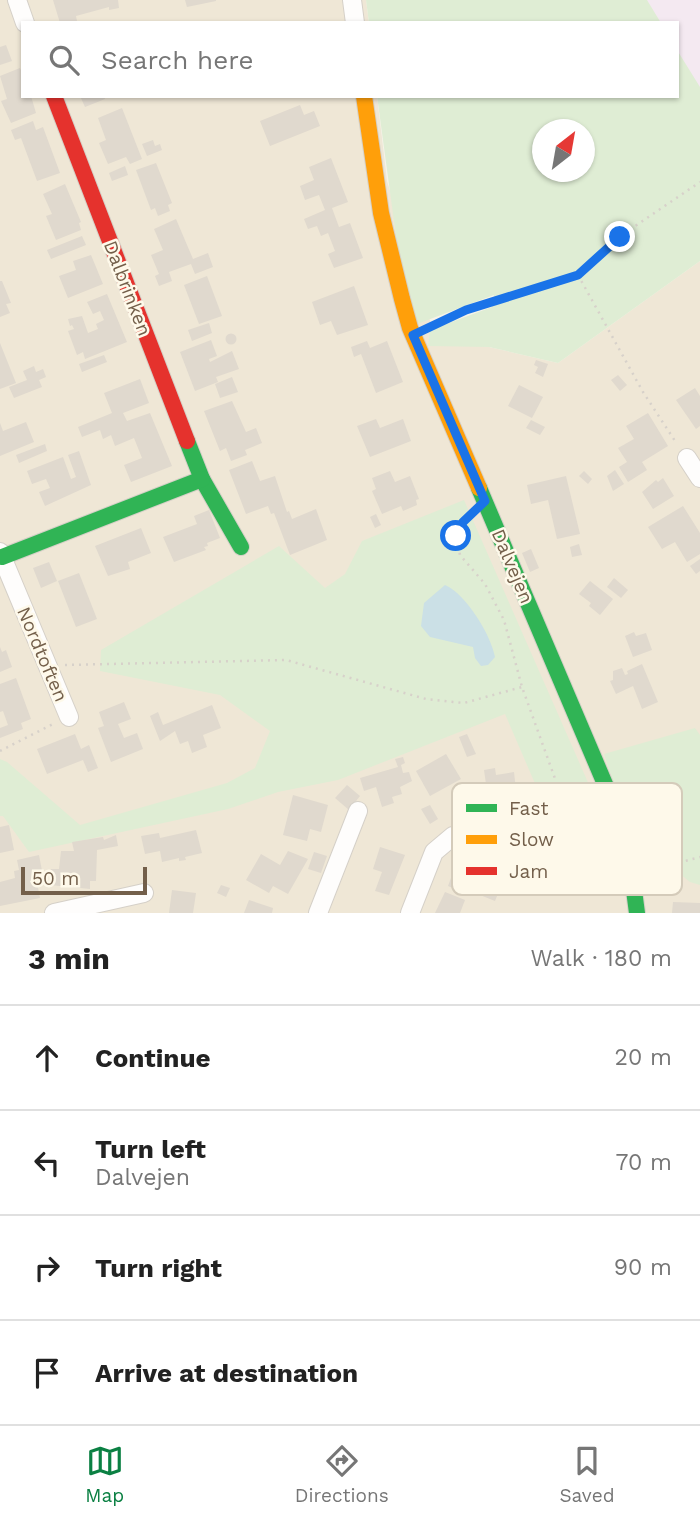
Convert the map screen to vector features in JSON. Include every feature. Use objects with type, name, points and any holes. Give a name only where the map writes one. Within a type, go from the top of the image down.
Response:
[{"type":"street","points":[[17,0],[24,21]]},
{"type":"street","points":[[352,0],[355,21]]},
{"type":"street","name":"Dalbrinken","points":[[55,98],[202,479],[241,547]]},
{"type":"street","name":"Dalvejen","points":[[364,98],[374,181],[394,277],[413,335],[605,783]]},
{"type":"street","points":[[687,458],[700,478]]},
{"type":"street","points":[[1,555],[202,479]]},
{"type":"street","name":"Nordtoften","points":[[1,555],[69,716]]},
{"type":"street","points":[[318,913],[358,811]]},
{"type":"street","points":[[410,913],[434,852],[452,837]]},
{"type":"street","points":[[54,913],[144,893]]},
{"type":"street","name":"Dalvejen","points":[[635,895],[637,913]]},
{"type":"path","points":[[413,335],[466,310],[578,275],[620,237],[700,182]]},
{"type":"path","points":[[578,275],[614,334],[643,392],[687,458]]},
{"type":"path","points":[[485,501],[463,522],[456,536],[460,555],[485,584],[504,620],[522,687],[557,783]]},
{"type":"path","points":[[48,665],[286,660],[426,699],[464,704],[522,687]]},
{"type":"path","points":[[0,751],[69,716]]},
{"type":"path","points":[[682,862],[700,857]]},
{"type":"shaded area","points":[[0,0],[366,0],[369,21],[21,21],[21,98],[377,98],[387,181],[436,340],[489,347],[558,363],[700,261],[700,913],[0,913]]},
{"type":"shaded area","points":[[643,0],[700,0],[700,109],[679,70],[679,21],[654,21]]},
{"type":"shaded area","points":[[445,585],[461,597],[483,627],[495,657],[488,665],[481,666],[475,658],[473,647],[430,637],[421,626],[424,603]]},
{"type":"green space","points":[[366,0],[647,0],[660,21],[369,21]]},
{"type":"green space","points":[[679,53],[700,87],[700,261],[558,363],[489,347],[428,346],[430,330],[492,307],[494,295],[417,324],[401,273],[377,98],[679,98]]},
{"type":"green space","points":[[464,500],[588,783],[535,783],[505,714],[338,780],[278,792],[228,809],[29,852],[3,816],[0,816],[0,759],[7,762],[80,825],[227,783],[255,768],[270,731],[220,695],[100,671],[101,650],[279,546],[325,588],[345,574],[362,541]]},
{"type":"green space","points":[[695,728],[700,735],[700,885],[682,875],[682,783],[613,783],[604,754]]},
{"type":"building","points":[[53,0],[118,0],[119,8],[109,10],[109,7],[76,16],[77,21],[59,21]]},
{"type":"building","points":[[185,0],[216,0],[216,1],[187,7]]},
{"type":"building","points":[[6,45],[12,61],[0,65],[0,47]]},
{"type":"building","points":[[20,68],[21,98],[32,98],[36,113],[11,123],[1,101],[7,99],[0,76]]},
{"type":"building","points":[[81,98],[105,98],[105,99],[85,107]]},
{"type":"building","points":[[300,105],[304,115],[314,111],[320,126],[270,146],[260,121]]},
{"type":"building","points":[[122,108],[142,159],[130,164],[126,157],[108,164],[99,143],[106,140],[98,118]]},
{"type":"building","points":[[33,121],[36,130],[43,127],[60,173],[37,181],[21,138],[15,140],[11,130]]},
{"type":"building","points":[[153,140],[155,146],[160,144],[162,150],[147,156],[142,144]]},
{"type":"building","points":[[331,158],[348,202],[332,208],[339,227],[350,223],[363,258],[334,268],[328,254],[335,251],[328,233],[321,236],[317,226],[308,229],[304,219],[325,210],[319,195],[305,200],[300,186],[314,180],[309,167]]},
{"type":"building","points":[[156,163],[172,203],[168,205],[170,211],[158,216],[155,208],[151,210],[136,170]]},
{"type":"building","points":[[125,166],[128,175],[112,181],[109,173]]},
{"type":"building","points":[[65,184],[81,222],[81,230],[56,240],[46,216],[52,214],[43,194]]},
{"type":"building","points":[[176,219],[193,259],[208,253],[213,267],[195,274],[191,264],[169,272],[172,281],[159,286],[155,276],[159,274],[151,255],[163,250],[154,229]]},
{"type":"building","points":[[82,236],[86,245],[51,259],[47,250]]},
{"type":"building","points":[[91,255],[103,284],[68,298],[59,276],[76,270],[73,261]]},
{"type":"building","points":[[207,276],[222,316],[199,324],[184,285]]},
{"type":"building","points":[[0,281],[11,303],[6,304],[10,313],[0,317]]},
{"type":"building","points":[[354,286],[368,325],[337,335],[331,321],[320,325],[312,302]]},
{"type":"building","points":[[107,294],[127,342],[85,359],[83,352],[77,355],[68,331],[74,329],[68,319],[82,316],[88,333],[98,329],[96,324],[104,320],[100,311],[93,314],[87,302]]},
{"type":"building","points":[[209,323],[212,333],[192,341],[188,330]]},
{"type":"building","points":[[231,333],[237,339],[231,345],[225,339]]},
{"type":"building","points":[[211,340],[217,356],[209,359],[210,362],[232,351],[239,369],[216,377],[218,382],[195,391],[180,352]]},
{"type":"building","points":[[367,341],[370,348],[387,341],[403,382],[376,393],[361,354],[354,357],[351,347]]},
{"type":"building","points":[[0,343],[16,383],[0,389]]},
{"type":"building","points":[[104,355],[107,362],[82,372],[79,364]]},
{"type":"building","points":[[536,360],[548,364],[543,377],[535,373],[538,367],[534,365]]},
{"type":"building","points":[[34,366],[36,372],[43,369],[46,377],[39,380],[42,387],[14,398],[9,387],[27,380],[23,371]]},
{"type":"building","points":[[618,375],[627,385],[620,391],[611,380]]},
{"type":"building","points":[[232,377],[238,392],[220,398],[215,384]]},
{"type":"building","points":[[140,379],[149,403],[123,413],[127,421],[150,413],[172,466],[131,482],[124,465],[142,458],[134,438],[115,446],[111,435],[103,439],[100,430],[82,437],[78,427],[112,413],[104,393]]},
{"type":"building","points":[[519,385],[543,397],[532,418],[508,406]]},
{"type":"building","points":[[695,388],[700,396],[700,426],[696,429],[676,400]]},
{"type":"building","points":[[232,401],[246,432],[256,428],[262,443],[245,450],[247,455],[231,461],[226,448],[220,451],[204,411]]},
{"type":"building","points":[[648,413],[668,446],[642,462],[647,470],[628,482],[619,467],[627,462],[618,448],[634,439],[626,426]]},
{"type":"building","points":[[376,419],[380,428],[403,419],[411,441],[370,457],[357,426]]},
{"type":"building","points":[[531,420],[545,427],[540,435],[526,428]]},
{"type":"building","points":[[26,422],[34,442],[0,456],[0,423],[3,431]]},
{"type":"building","points":[[45,444],[47,451],[19,463],[16,455]]},
{"type":"building","points":[[79,451],[91,485],[45,506],[39,492],[50,488],[46,479],[32,484],[27,471],[63,457],[71,479],[76,477],[68,455]]},
{"type":"building","points":[[252,461],[260,481],[275,476],[292,519],[316,509],[327,540],[290,555],[274,513],[271,514],[268,506],[246,514],[229,470]]},
{"type":"building","points":[[615,470],[624,484],[613,491],[607,476]]},
{"type":"building","points":[[390,471],[395,482],[410,476],[419,499],[416,500],[417,505],[403,511],[401,506],[382,514],[372,491],[376,489],[372,478]]},
{"type":"building","points":[[584,471],[592,479],[588,484],[579,476]]},
{"type":"building","points":[[566,476],[580,534],[557,539],[548,500],[531,504],[527,485]]},
{"type":"building","points":[[663,478],[674,496],[653,509],[642,492],[656,480],[658,482]]},
{"type":"building","points":[[683,506],[700,533],[700,554],[687,562],[675,542],[662,549],[648,527]]},
{"type":"building","points":[[209,510],[220,538],[207,543],[208,546],[204,547],[206,550],[174,562],[163,537],[197,524],[194,516]]},
{"type":"building","points":[[376,514],[381,525],[375,528],[370,517]]},
{"type":"building","points":[[141,528],[151,553],[128,562],[130,569],[108,576],[95,546]]},
{"type":"building","points":[[579,544],[582,555],[572,557],[570,547]]},
{"type":"building","points":[[531,549],[539,568],[530,572],[522,553]]},
{"type":"building","points":[[700,559],[700,571],[696,574],[690,566]]},
{"type":"building","points":[[49,562],[57,581],[41,588],[33,568]]},
{"type":"building","points":[[79,573],[97,619],[76,627],[58,581]]},
{"type":"building","points":[[614,578],[628,590],[621,598],[607,587]]},
{"type":"building","points":[[590,581],[613,599],[600,615],[589,606],[591,603],[579,594]]},
{"type":"building","points":[[634,632],[636,636],[646,633],[652,650],[633,657],[625,636]]},
{"type":"building","points":[[0,647],[2,652],[6,650],[12,667],[0,672]]},
{"type":"building","points":[[642,664],[658,702],[642,709],[633,686],[616,694],[610,681],[613,680],[613,671],[622,668],[625,675],[628,674],[627,671]]},
{"type":"building","points":[[16,678],[31,719],[21,723],[23,729],[0,738],[0,728],[8,725],[3,711],[0,712],[0,684]]},
{"type":"building","points":[[124,702],[131,719],[118,724],[124,738],[137,733],[143,749],[111,762],[98,728],[104,726],[99,712]]},
{"type":"building","points":[[212,705],[221,728],[203,735],[207,747],[192,753],[188,741],[180,744],[175,731],[160,741],[150,716],[158,712],[163,725]]},
{"type":"building","points":[[75,734],[81,749],[89,745],[98,768],[88,772],[83,760],[47,774],[37,749]]},
{"type":"building","points":[[467,734],[476,754],[467,757],[459,737]]},
{"type":"building","points":[[446,754],[461,779],[430,796],[416,771]]},
{"type":"building","points":[[403,757],[403,773],[409,772],[412,781],[400,787],[402,794],[392,797],[394,803],[382,807],[376,787],[364,791],[360,778],[398,767],[395,759]]},
{"type":"building","points":[[495,768],[496,775],[514,772],[515,783],[486,783],[484,770]]},
{"type":"building","points":[[347,785],[360,796],[349,810],[335,798]]},
{"type":"building","points":[[293,795],[328,805],[321,832],[310,829],[307,841],[283,835]]},
{"type":"building","points":[[430,805],[438,819],[430,824],[421,809]]},
{"type":"building","points":[[9,825],[14,850],[0,853],[0,827]]},
{"type":"building","points":[[196,830],[202,853],[185,857],[186,860],[179,861],[179,858],[162,862],[160,851],[145,854],[141,836],[159,833],[160,838]]},
{"type":"building","points":[[116,835],[118,846],[97,850],[96,881],[90,881],[90,889],[50,885],[51,869],[59,869],[61,851],[74,851],[72,842],[103,837],[104,840]]},
{"type":"building","points":[[380,847],[405,855],[389,895],[375,891],[382,872],[373,869]]},
{"type":"building","points":[[288,851],[308,859],[288,894],[273,886],[269,893],[246,880],[261,854],[280,865]]},
{"type":"building","points":[[314,852],[327,856],[321,873],[308,869]]},
{"type":"building","points":[[39,855],[43,876],[36,877],[40,898],[0,906],[0,882],[15,878],[14,871],[19,870],[17,860]]},
{"type":"building","points":[[221,885],[230,888],[226,897],[217,893]]},
{"type":"building","points":[[172,890],[196,893],[193,913],[169,913]]},
{"type":"building","points":[[445,892],[465,900],[460,913],[435,913]]},
{"type":"building","points":[[480,895],[497,895],[495,901]]},
{"type":"building","points":[[249,900],[273,908],[272,913],[244,913]]},
{"type":"building","points":[[673,902],[700,903],[700,913],[672,913]]},
{"type":"traffic: fast","points":[[187,441],[202,479],[241,547]]},
{"type":"traffic: fast","points":[[2,557],[202,479]]},
{"type":"traffic: fast","points":[[479,488],[605,783]]},
{"type":"traffic: fast","points":[[635,895],[637,913]]},
{"type":"traffic: slow","points":[[364,98],[381,213],[410,328],[479,488]]},
{"type":"traffic: jam","points":[[55,98],[187,441]]},
{"type":"route","points":[[456,536],[463,522],[485,501],[413,335],[466,310],[578,275],[620,237]]}]
